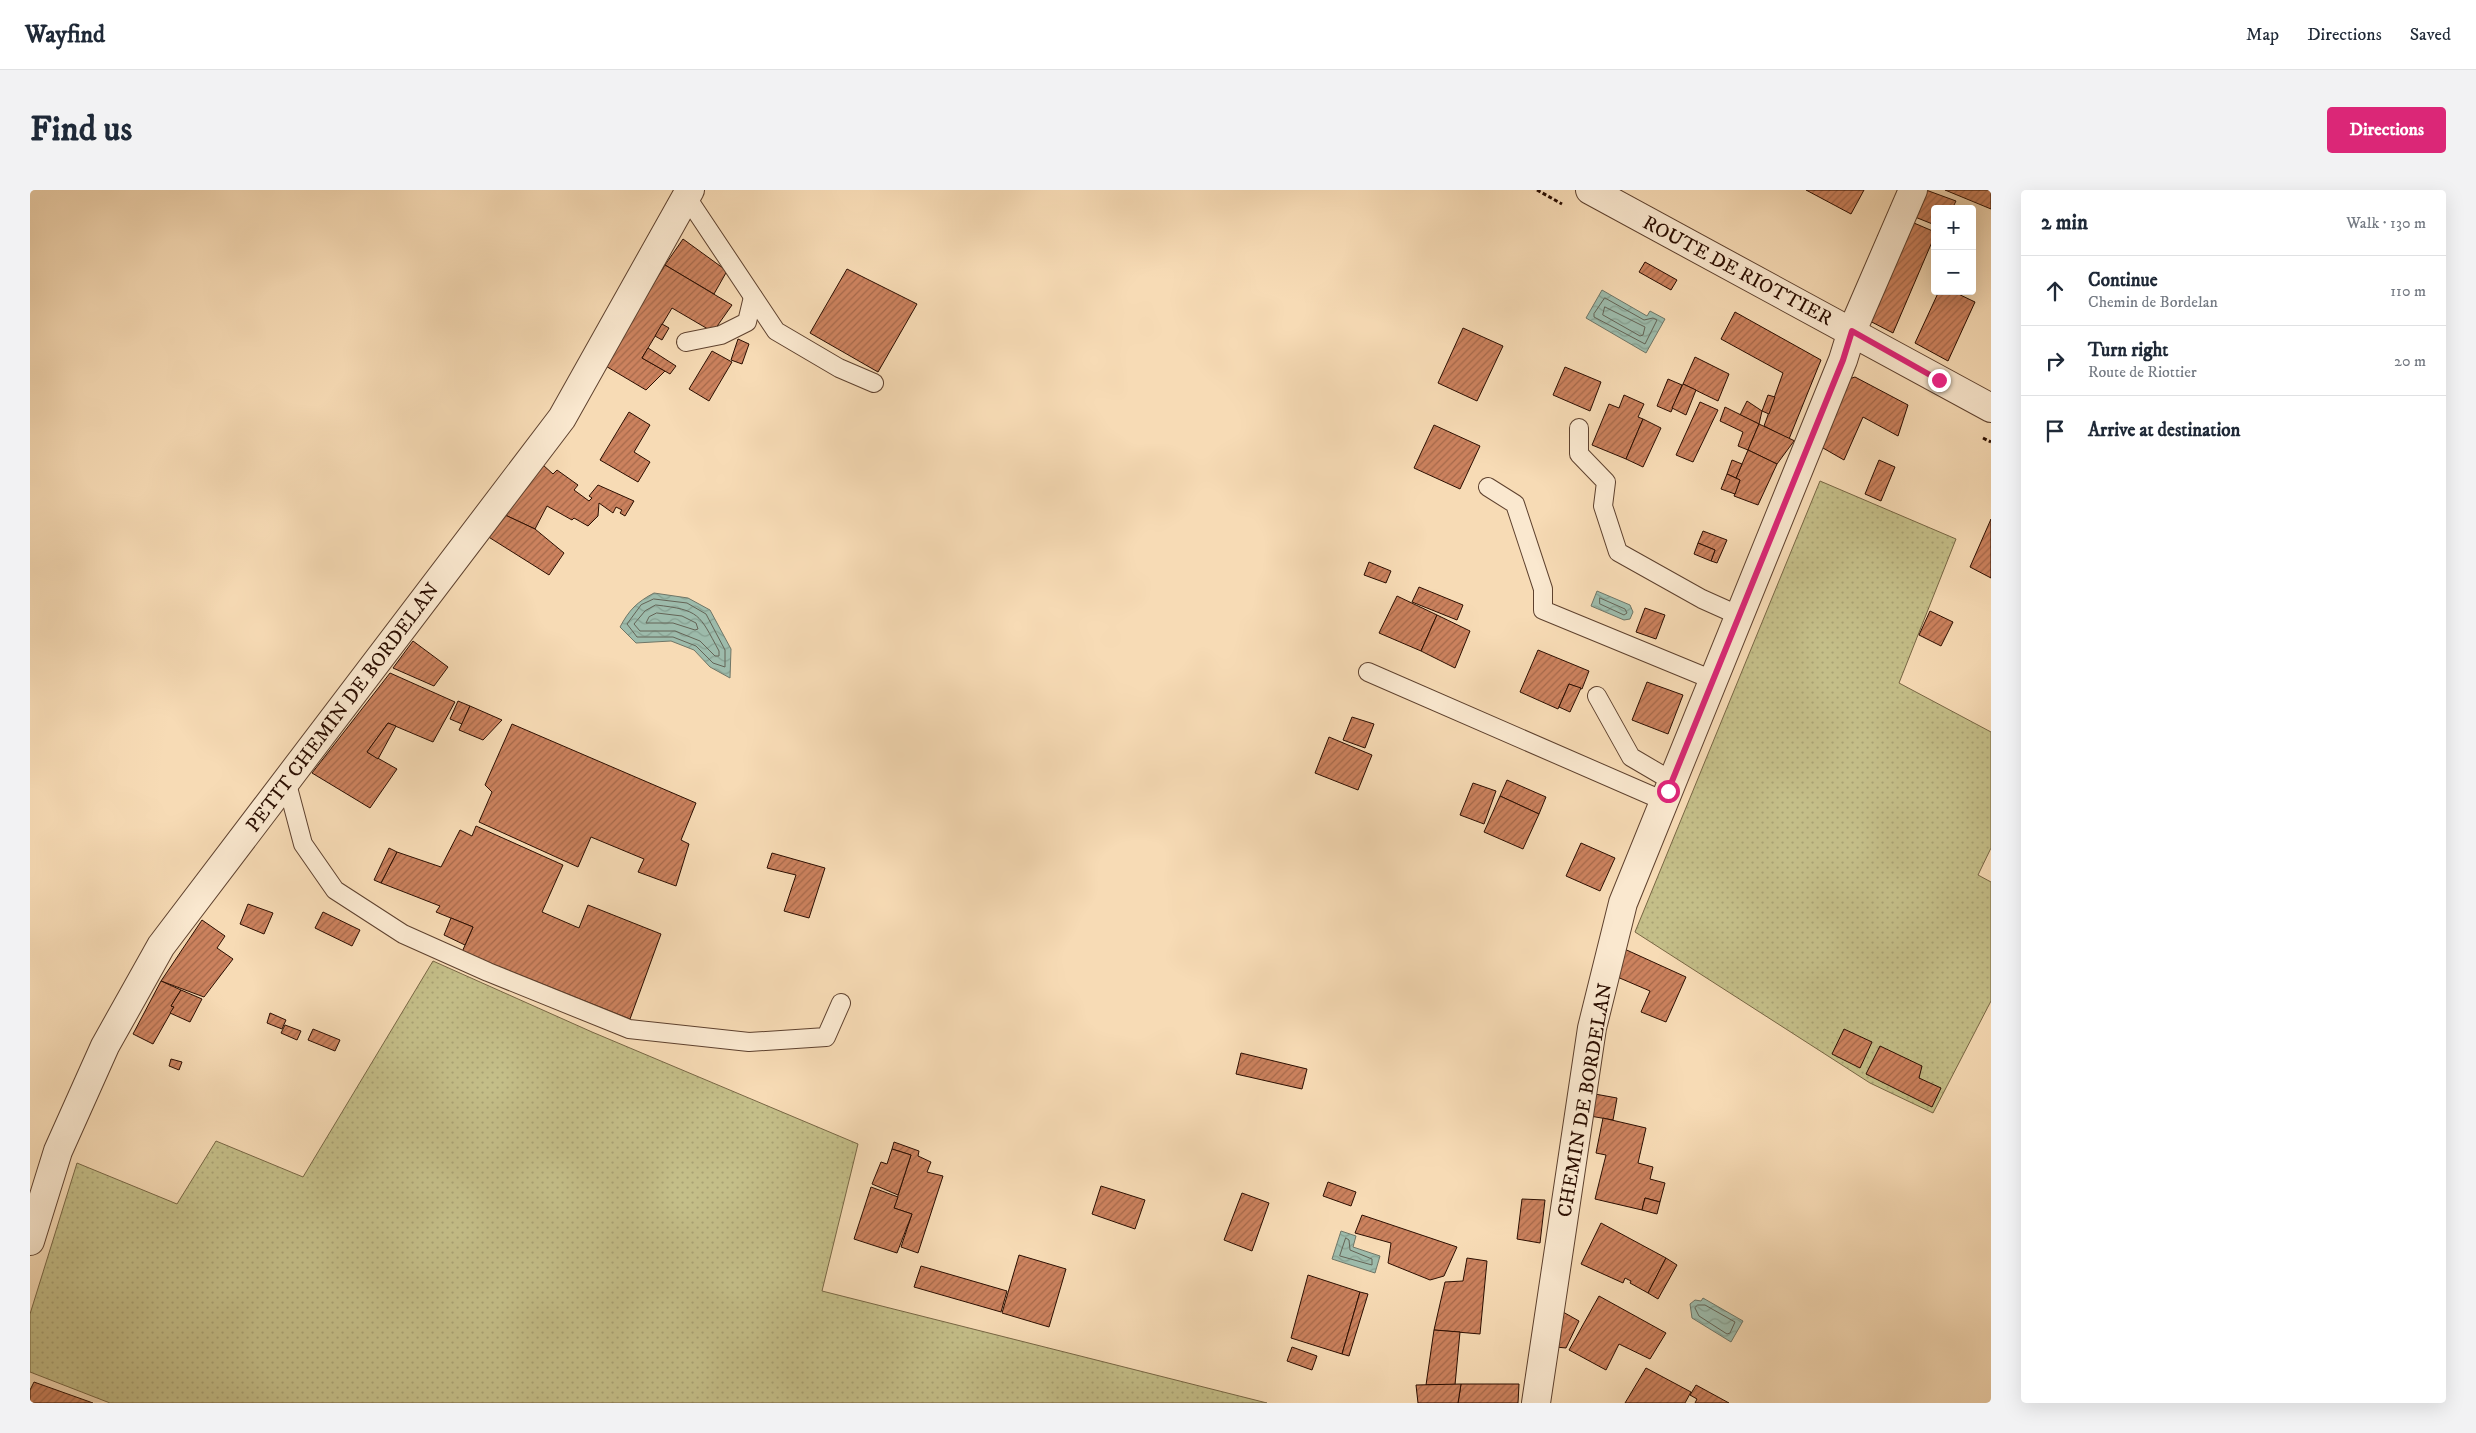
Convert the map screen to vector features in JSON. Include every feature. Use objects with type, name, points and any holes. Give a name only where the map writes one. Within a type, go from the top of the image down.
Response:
[{"type":"street","name":"ROUTE DE RIOTTIER","points":[[1590,190],[1991,408]]},
{"type":"street","name":"CHEMIN DE BORDELAN","points":[[1536,1403],[1592,1028],[1623,903],[1843,360],[1852,331],[1913,190]]},
{"type":"street","name":"PETIT CHEMIN DE BORDELAN","points":[[30,1241],[58,1151],[114,1029],[161,946],[562,418],[688,193]]},
{"type":"lane","points":[[688,193],[753,297],[776,330],[839,368],[874,383]]},
{"type":"lane","points":[[686,342],[722,335],[747,322],[753,297]]},
{"type":"lane","points":[[1579,428],[1579,454],[1606,482],[1603,506],[1618,552],[1702,599],[1740,616]]},
{"type":"lane","points":[[1488,488],[1515,504],[1543,589],[1543,610],[1713,680]]},
{"type":"lane","points":[[1368,672],[1668,791]]},
{"type":"lane","points":[[1597,696],[1631,757],[1668,791]]},
{"type":"lane","points":[[286,780],[303,844],[335,890],[403,934],[629,1029],[749,1042],[826,1037],[841,1003]]},
{"type":"shaded area","points":[[1820,481],[1956,539],[1899,683],[1991,732],[1991,848],[1978,875],[1991,882],[1991,1001],[1933,1113],[1870,1083],[1635,932]]},
{"type":"shaded area","points":[[433,961],[592,1032],[858,1144],[822,1291],[1267,1403],[110,1403],[30,1372],[30,1314],[77,1163],[177,1204],[216,1141],[303,1177]]},
{"type":"water","points":[[1602,290],[1647,316],[1650,311],[1665,319],[1646,353],[1586,318]]},
{"type":"water","points":[[1597,591],[1630,605],[1633,612],[1630,619],[1624,620],[1591,606]]},
{"type":"water","points":[[654,593],[688,598],[710,610],[731,649],[730,678],[710,667],[694,650],[671,641],[636,643],[620,627],[634,607]]},
{"type":"water","points":[[1341,1231],[1356,1236],[1353,1247],[1380,1256],[1375,1273],[1332,1259]]},
{"type":"water","points":[[1703,1298],[1743,1321],[1731,1342],[1692,1318],[1690,1304],[1695,1300],[1701,1301]]},
{"type":"building","points":[[1806,190],[1864,190],[1851,214]]},
{"type":"building","points":[[1926,190],[1956,201],[1954,205],[1931,205],[1931,223],[1915,217]]},
{"type":"building","points":[[1945,190],[1991,190],[1991,209]]},
{"type":"building","points":[[1907,220],[1931,230],[1931,244],[1893,333],[1864,318]]},
{"type":"building","points":[[683,239],[727,271],[714,294],[665,265]]},
{"type":"building","points":[[1645,262],[1677,280],[1671,290],[1639,272]]},
{"type":"building","points":[[665,265],[732,305],[713,332],[672,308],[642,358],[665,371],[646,390],[604,365]]},
{"type":"building","points":[[847,269],[917,304],[878,372],[810,333]]},
{"type":"building","points":[[1937,295],[1960,295],[1975,302],[1948,361],[1915,343]]},
{"type":"building","points":[[1735,312],[1821,360],[1789,439],[1764,426],[1783,373],[1721,339]]},
{"type":"building","points":[[662,324],[669,328],[662,340],[655,336]]},
{"type":"building","points":[[1463,328],[1503,346],[1477,401],[1438,383]]},
{"type":"building","points":[[738,339],[749,344],[742,364],[731,360]]},
{"type":"building","points":[[648,348],[676,366],[670,374],[642,358]]},
{"type":"building","points":[[712,351],[732,362],[709,401],[689,389]]},
{"type":"building","points":[[1695,357],[1729,374],[1718,401],[1683,384]]},
{"type":"building","points":[[1565,367],[1601,382],[1590,411],[1553,395]]},
{"type":"building","points":[[1855,377],[1908,405],[1898,436],[1863,417],[1844,460],[1816,444],[1843,381]]},
{"type":"building","points":[[1668,379],[1682,385],[1671,412],[1657,406]]},
{"type":"building","points":[[1683,384],[1696,390],[1686,415],[1672,408]]},
{"type":"building","points":[[1624,395],[1644,404],[1638,417],[1643,419],[1626,459],[1592,445],[1609,404],[1619,408]]},
{"type":"building","points":[[1768,395],[1775,397],[1769,414],[1762,411]]},
{"type":"building","points":[[1747,401],[1762,411],[1759,424],[1740,415]]},
{"type":"building","points":[[1700,402],[1718,410],[1693,462],[1676,455]]},
{"type":"building","points":[[1725,407],[1759,424],[1748,450],[1738,446],[1743,432],[1720,421]]},
{"type":"building","points":[[629,412],[650,425],[634,452],[650,462],[638,482],[600,460]]},
{"type":"building","points":[[1643,419],[1661,428],[1643,467],[1626,459]]},
{"type":"building","points":[[1759,424],[1797,442],[1794,441],[1777,464],[1748,450]]},
{"type":"building","points":[[1434,425],[1480,446],[1460,489],[1414,468]]},
{"type":"building","points":[[1748,450],[1777,464],[1758,505],[1734,496],[1740,480],[1736,478]]},
{"type":"building","points":[[1732,460],[1742,464],[1736,478],[1727,474]]},
{"type":"building","points":[[1879,460],[1895,467],[1881,501],[1865,494]]},
{"type":"building","points":[[543,465],[553,474],[557,470],[578,485],[574,490],[589,501],[592,498],[589,496],[598,485],[634,501],[625,516],[620,513],[622,510],[616,507],[613,513],[599,503],[598,516],[588,526],[574,518],[572,520],[547,506],[535,529],[503,514]]},
{"type":"building","points":[[1727,474],[1740,480],[1735,494],[1721,489]]},
{"type":"building","points":[[503,514],[535,529],[564,553],[549,575],[487,536]]},
{"type":"building","points":[[1991,519],[1991,578],[1970,567]]},
{"type":"building","points":[[1703,531],[1727,540],[1717,563],[1711,561],[1715,550],[1698,543]]},
{"type":"building","points":[[1698,543],[1715,550],[1711,561],[1694,554]]},
{"type":"building","points":[[1369,562],[1391,571],[1386,583],[1364,575]]},
{"type":"building","points":[[1419,587],[1463,605],[1457,620],[1412,602]]},
{"type":"building","points":[[1397,596],[1437,615],[1421,651],[1379,633]]},
{"type":"building","points":[[1645,608],[1665,615],[1656,639],[1636,632]]},
{"type":"building","points":[[1930,611],[1953,622],[1941,646],[1919,635]]},
{"type":"building","points":[[1437,615],[1470,631],[1455,668],[1421,651]]},
{"type":"building","points":[[413,641],[448,667],[434,686],[393,668]]},
{"type":"building","points":[[1538,650],[1589,671],[1582,689],[1569,684],[1558,709],[1520,692]]},
{"type":"building","points":[[390,673],[455,702],[433,742],[388,723],[367,752],[397,769],[370,808],[312,773]]},
{"type":"building","points":[[1647,682],[1683,695],[1668,734],[1632,720]]},
{"type":"building","points":[[1569,684],[1581,688],[1570,712],[1559,707]]},
{"type":"building","points":[[458,701],[470,706],[462,724],[450,719]]},
{"type":"building","points":[[470,706],[502,720],[483,740],[459,730]]},
{"type":"building","points":[[1352,717],[1374,724],[1365,748],[1343,740]]},
{"type":"building","points":[[388,723],[396,726],[378,759],[367,752]]},
{"type":"building","points":[[512,724],[696,803],[681,840],[689,844],[676,886],[638,872],[644,859],[591,837],[578,867],[479,822],[492,792],[485,785]]},
{"type":"building","points":[[1329,737],[1372,755],[1358,790],[1315,773]]},
{"type":"building","points":[[1507,780],[1546,797],[1539,814],[1500,796]]},
{"type":"building","points":[[1473,783],[1496,791],[1484,824],[1460,815]]},
{"type":"building","points":[[1500,796],[1539,814],[1523,849],[1484,832]]},
{"type":"building","points":[[476,826],[563,865],[542,912],[579,928],[588,905],[661,934],[630,1019],[462,952],[473,927],[436,912],[440,906],[381,883],[397,852],[441,867],[460,830],[472,836]]},
{"type":"building","points":[[1581,843],[1615,858],[1600,891],[1566,876]]},
{"type":"building","points":[[389,848],[397,852],[381,883],[374,880]]},
{"type":"building","points":[[772,853],[825,868],[809,918],[784,911],[796,875],[767,868]]},
{"type":"building","points":[[248,904],[273,913],[264,934],[240,924]]},
{"type":"building","points":[[323,912],[360,930],[352,946],[315,928]]},
{"type":"building","points":[[451,918],[473,927],[465,945],[444,935]]},
{"type":"building","points":[[202,920],[225,936],[217,948],[233,959],[204,997],[161,981]]},
{"type":"building","points":[[1620,947],[1686,977],[1666,1022],[1641,1012],[1650,991],[1615,976]]},
{"type":"building","points":[[161,981],[181,990],[171,1006],[174,1007],[153,1044],[133,1034]]},
{"type":"building","points":[[181,990],[202,999],[190,1022],[170,1013],[174,1007],[171,1006]]},
{"type":"building","points":[[270,1013],[286,1020],[282,1029],[267,1023]]},
{"type":"building","points":[[285,1025],[301,1031],[297,1040],[281,1033]]},
{"type":"building","points":[[313,1029],[340,1040],[335,1051],[308,1040]]},
{"type":"building","points":[[1844,1029],[1872,1042],[1860,1068],[1832,1054]]},
{"type":"building","points":[[1880,1046],[1922,1066],[1919,1078],[1941,1088],[1932,1107],[1866,1074]]},
{"type":"building","points":[[1241,1053],[1307,1069],[1302,1089],[1236,1074]]},
{"type":"building","points":[[171,1059],[182,1062],[179,1070],[169,1066]]},
{"type":"building","points":[[1595,1094],[1617,1098],[1613,1120],[1590,1116]]},
{"type":"building","points":[[1603,1118],[1646,1128],[1638,1163],[1653,1167],[1650,1179],[1665,1183],[1660,1202],[1645,1198],[1642,1210],[1595,1199],[1606,1155],[1596,1153]]},
{"type":"building","points":[[894,1142],[919,1151],[918,1156],[931,1162],[927,1172],[943,1176],[918,1253],[901,1247],[912,1214],[894,1208],[911,1155],[892,1149]]},
{"type":"building","points":[[892,1149],[911,1155],[898,1195],[872,1184],[881,1162],[887,1164]]},
{"type":"building","points":[[1328,1182],[1356,1192],[1351,1206],[1323,1196]]},
{"type":"building","points":[[1101,1186],[1145,1200],[1135,1229],[1092,1214]]},
{"type":"building","points":[[871,1187],[898,1197],[894,1208],[912,1214],[897,1253],[854,1239]]},
{"type":"building","points":[[1242,1193],[1269,1203],[1252,1251],[1224,1240]]},
{"type":"building","points":[[1645,1198],[1660,1202],[1657,1214],[1642,1210]]},
{"type":"building","points":[[1522,1199],[1545,1200],[1540,1243],[1517,1239]]},
{"type":"building","points":[[1362,1215],[1457,1247],[1444,1276],[1430,1280],[1388,1263],[1391,1243],[1355,1233]]},
{"type":"building","points":[[1601,1223],[1666,1258],[1648,1293],[1625,1278],[1623,1283],[1581,1264]]},
{"type":"building","points":[[1019,1255],[1066,1269],[1049,1327],[1002,1313]]},
{"type":"building","points":[[1467,1258],[1487,1261],[1480,1334],[1434,1330],[1445,1282],[1463,1281]]},
{"type":"building","points":[[1666,1258],[1677,1265],[1658,1299],[1648,1293]]},
{"type":"building","points":[[921,1266],[1007,1291],[1001,1312],[914,1287]]},
{"type":"building","points":[[1308,1275],[1360,1292],[1342,1354],[1291,1338]]},
{"type":"building","points":[[1360,1292],[1368,1294],[1349,1356],[1342,1354]]},
{"type":"building","points":[[1599,1296],[1666,1333],[1650,1359],[1619,1344],[1606,1370],[1569,1350]]},
{"type":"building","points":[[1563,1312],[1579,1321],[1566,1348],[1556,1347]]},
{"type":"building","points":[[1434,1330],[1460,1332],[1455,1385],[1426,1385]]},
{"type":"building","points":[[1292,1347],[1317,1356],[1312,1370],[1287,1361]]},
{"type":"building","points":[[1646,1368],[1691,1392],[1685,1403],[1625,1403]]},
{"type":"building","points":[[34,1382],[93,1403],[30,1403],[30,1390]]},
{"type":"building","points":[[1461,1384],[1519,1384],[1518,1403],[1458,1403]]},
{"type":"building","points":[[1461,1384],[1458,1403],[1418,1403],[1416,1385]]},
{"type":"building","points":[[1696,1385],[1729,1403],[1695,1403],[1697,1399],[1690,1395]]},
{"type":"route","points":[[1668,791],[1843,360],[1852,331],[1939,380]]}]
